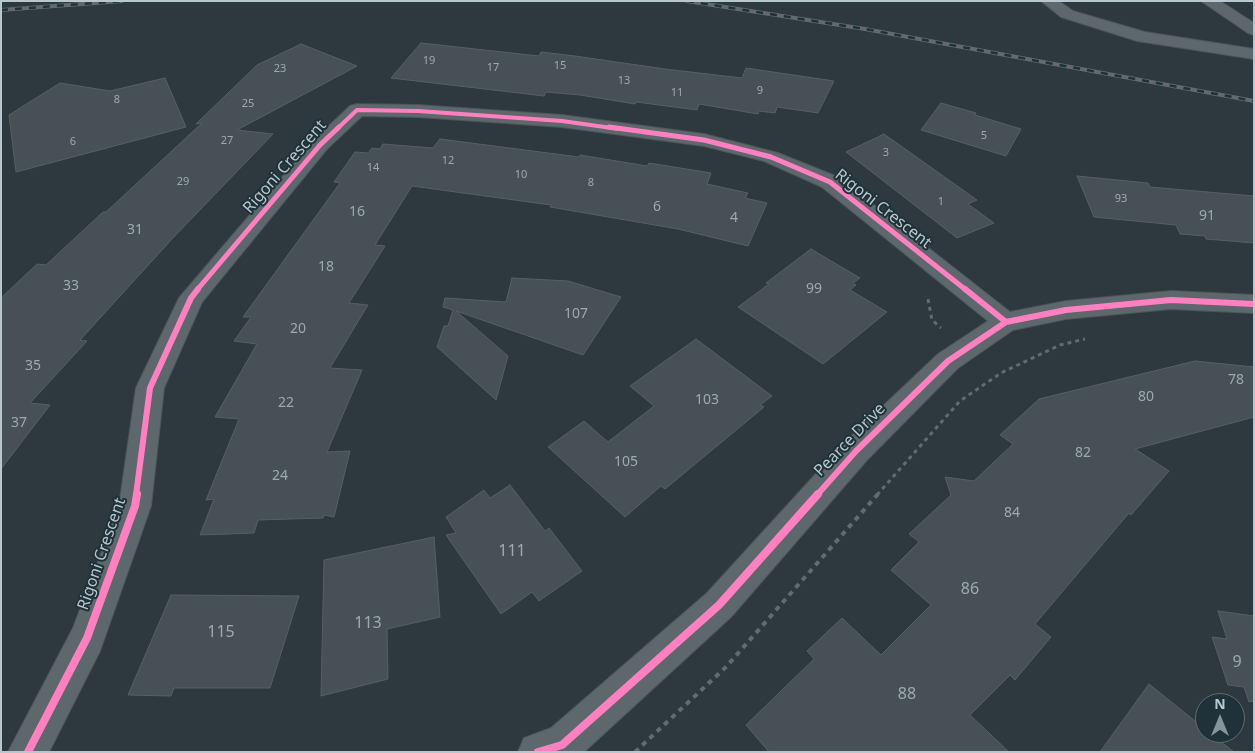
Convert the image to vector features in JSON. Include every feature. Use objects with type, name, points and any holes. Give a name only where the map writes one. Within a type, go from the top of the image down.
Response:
[{"type":"street","points":[[1049,1],[1067,14],[1143,38],[1254,54]]},
{"type":"street","points":[[1209,1],[1254,30]]},
{"type":"street","name":"Rigoni Crescent","points":[[28,752],[87,638],[135,506],[150,388],[191,298],[320,145],[357,110],[418,111],[562,121],[704,140],[771,158],[830,182],[1006,322]]},
{"type":"street","name":"Pearce Drive","points":[[538,752],[562,745],[719,605],[856,451],[948,361],[1006,322],[1066,310],[1171,300],[1254,304]]},
{"type":"path","points":[[635,752],[726,668],[960,401],[1001,373],[1060,345],[1087,339]]},
{"type":"building","points":[[421,43],[539,56],[541,52],[742,78],[746,68],[834,81],[818,113],[777,107],[775,113],[759,111],[758,114],[699,104],[697,110],[636,102],[635,104],[580,95],[546,92],[544,96],[391,78]]},
{"type":"building","points":[[301,44],[357,66],[237,130],[273,134],[172,239],[80,340],[87,341],[30,403],[50,405],[1,469],[1,298],[37,264],[46,265],[103,212],[106,212],[202,123],[196,124],[257,65]]},
{"type":"building","points":[[165,78],[186,127],[16,172],[9,115],[60,83],[110,91]]},
{"type":"building","points":[[941,103],[1021,129],[1006,156],[921,130]]},
{"type":"building","points":[[884,134],[977,200],[968,204],[994,223],[957,238],[846,152]]},
{"type":"building","points":[[440,139],[579,157],[580,155],[647,166],[649,163],[711,173],[707,184],[748,193],[745,198],[767,203],[748,246],[678,229],[550,207],[551,205],[412,186],[375,245],[385,246],[349,303],[368,305],[330,368],[362,370],[327,452],[350,451],[334,517],[324,515],[323,518],[258,520],[254,533],[200,535],[214,499],[206,500],[239,419],[215,417],[257,344],[234,341],[251,317],[243,317],[340,183],[334,182],[355,152],[368,153],[372,148],[380,149],[383,144],[433,148]]},
{"type":"building","points":[[1077,176],[1148,183],[1150,187],[1254,196],[1254,243],[1206,239],[1205,236],[1180,234],[1176,225],[1094,217]]},
{"type":"building","points":[[811,249],[860,278],[853,283],[856,285],[850,290],[887,312],[823,364],[738,307]]},
{"type":"building","points":[[512,278],[568,281],[621,297],[583,355],[456,311],[508,356],[496,400],[437,347],[444,326],[448,326],[453,310],[443,307],[445,298],[506,302]]},
{"type":"building","points":[[696,339],[772,396],[760,405],[764,407],[665,489],[661,486],[625,517],[548,447],[584,421],[608,442],[654,406],[630,386]]},
{"type":"building","points":[[1195,361],[1254,367],[1254,417],[1135,449],[1169,471],[1131,515],[1129,513],[1035,624],[1051,637],[1015,680],[1010,675],[970,715],[1009,752],[769,752],[746,725],[814,659],[807,651],[842,618],[881,655],[931,605],[891,570],[919,542],[909,534],[951,495],[945,477],[974,481],[1013,444],[1000,435],[1039,399]]},
{"type":"building","points":[[510,485],[545,531],[549,528],[582,571],[539,601],[532,592],[501,614],[446,535],[456,533],[446,517],[484,490],[490,498]]},
{"type":"building","points":[[434,537],[440,617],[387,629],[388,679],[321,696],[324,560]]},
{"type":"building","points":[[171,595],[299,596],[270,688],[174,688],[171,696],[128,695]]},
{"type":"building","points":[[1218,611],[1254,616],[1254,701],[1249,702],[1244,687],[1228,685],[1212,637],[1227,639]]},
{"type":"building","points":[[1149,684],[1195,721],[1195,743],[1223,743],[1234,752],[1100,752]]},
{"type":"railway","points":[[1,10],[122,1]]},
{"type":"railway","points":[[687,1],[865,29],[1254,101]]},
{"type":"cycle path","points":[[28,752],[87,638],[135,506],[150,388],[191,298],[320,145],[357,110],[418,111],[562,121],[704,140],[771,157],[830,182],[1006,322]]},
{"type":"cycle path","points":[[538,752],[562,745],[719,605],[856,451],[948,361],[1006,322],[1066,310],[1171,300],[1254,304]]}]
